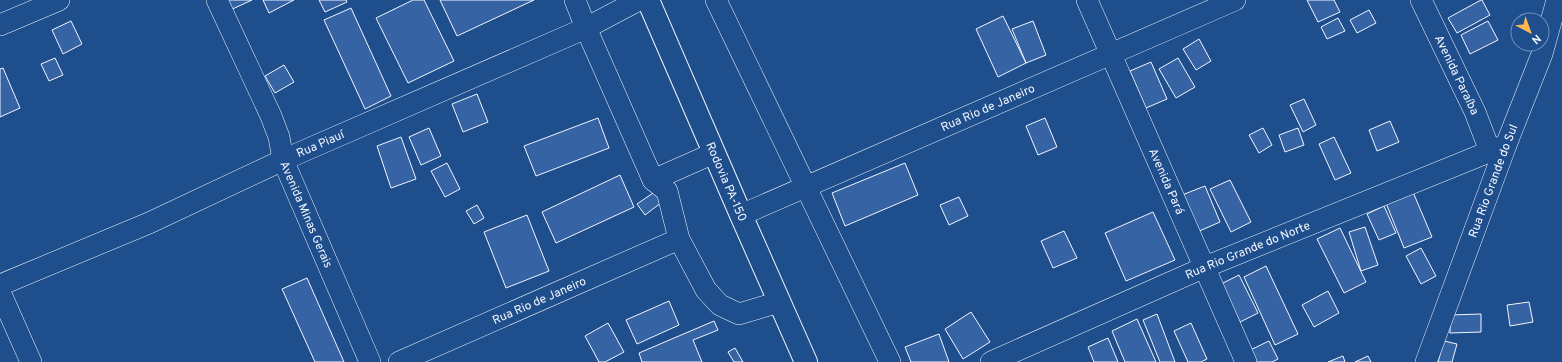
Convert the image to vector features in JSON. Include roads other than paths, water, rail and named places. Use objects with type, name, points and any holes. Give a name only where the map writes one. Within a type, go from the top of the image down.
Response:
[{"type":"highway","name":"Rodovia PA-150","points":[[648,0],[806,362]]},
{"type":"street","points":[[0,25],[59,0]]},
{"type":"street","name":"Avenida Minas Gerais","points":[[217,0],[271,116],[279,137],[283,160],[370,362]]},
{"type":"street","points":[[575,0],[653,180],[667,191],[678,239],[706,290],[720,305],[739,314],[779,302]]},
{"type":"street","name":"Rua Piauí","points":[[0,285],[149,223],[283,160],[586,28],[639,0]]},
{"type":"street","points":[[716,0],[890,362]]},
{"type":"street","name":"Avenida Pará","points":[[1087,0],[1246,362]]},
{"type":"street","name":"Rua Rio de Janeiro","points":[[741,215],[1235,0]]},
{"type":"street","name":"Avenida Paraíba","points":[[1421,0],[1475,112],[1498,148]]},
{"type":"street","name":"Rua Rio Grande do Sul","points":[[1426,362],[1498,148],[1542,54],[1557,0]]},
{"type":"street","name":"Rua Rio Grande do Norte","points":[[991,362],[1205,267],[1498,148]]},
{"type":"street","points":[[653,180],[714,153]]},
{"type":"street","name":"Rua Rio de Janeiro","points":[[399,362],[678,239]]},
{"type":"street","points":[[0,292],[30,362]]}]
